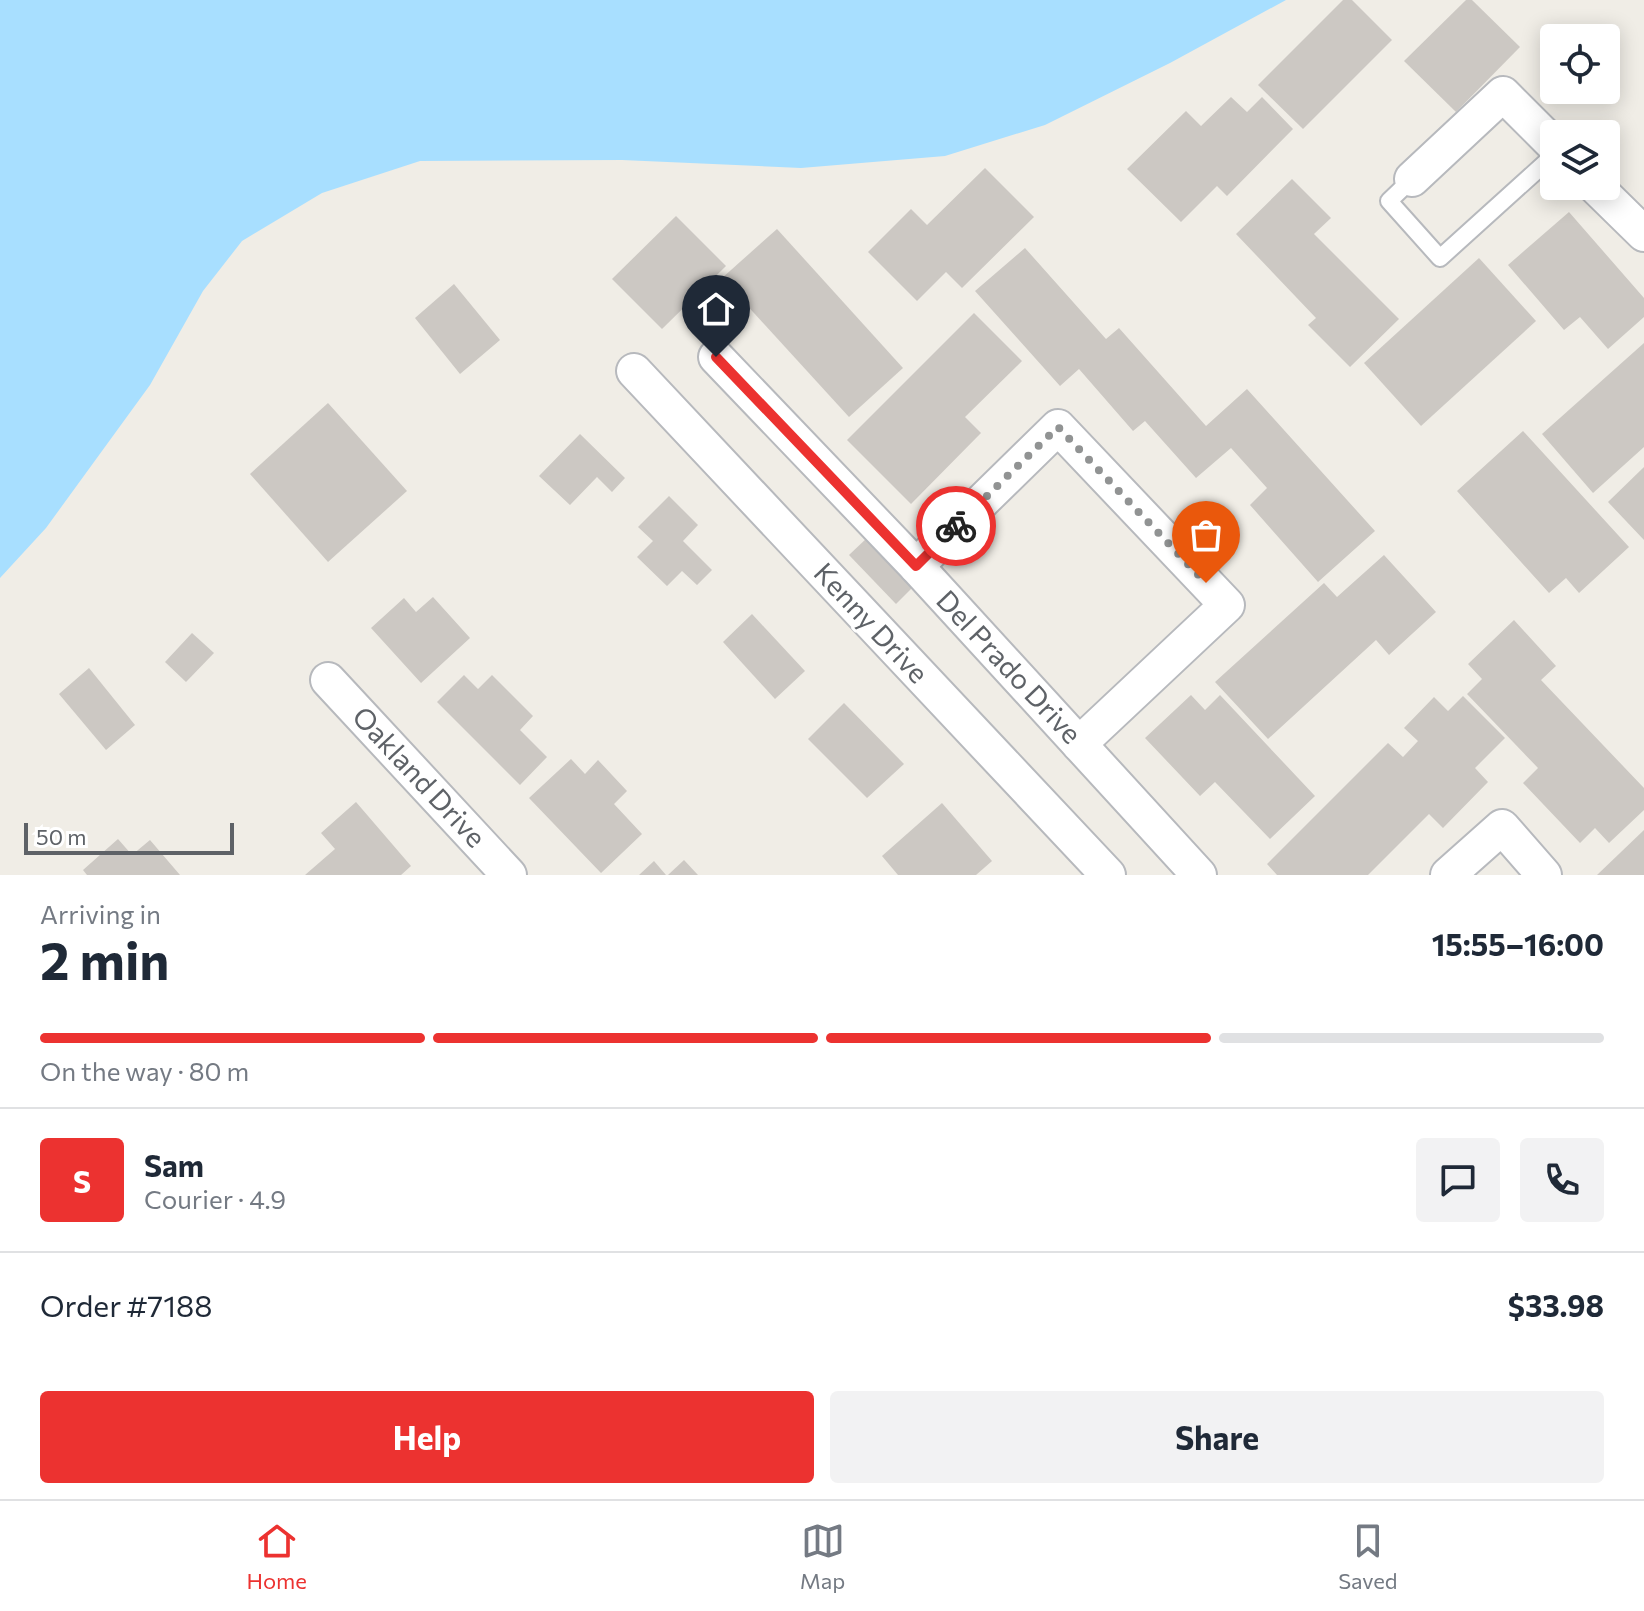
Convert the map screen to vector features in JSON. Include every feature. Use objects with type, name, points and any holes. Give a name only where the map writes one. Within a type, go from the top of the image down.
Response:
[{"type":"street","points":[[1412,179],[1503,94],[1540,131]]},
{"type":"street","points":[[1609,200],[1644,234]]},
{"type":"street","name":"Del Prado Drive","points":[[716,357],[916,566],[1199,875]]},
{"type":"street","name":"Kenny Drive","points":[[634,371],[1108,875]]},
{"type":"street","points":[[916,566],[1058,427],[1227,605],[1079,744]]},
{"type":"street","name":"Oakland Drive","points":[[328,680],[509,875]]},
{"type":"street","points":[[1448,875],[1502,827],[1544,875]]},
{"type":"lane","points":[[1412,179],[1389,201],[1440,258],[1540,168]]},
{"type":"water","points":[[0,0],[1286,0],[1170,63],[1045,125],[945,156],[801,168],[622,160],[420,161],[322,193],[242,241],[203,291],[150,385],[46,528],[0,578]]},
{"type":"building","points":[[1343,0],[1352,0],[1392,40],[1303,129],[1258,85]]},
{"type":"building","points":[[1466,0],[1472,0],[1520,47],[1456,112],[1404,61]]},
{"type":"building","points":[[1231,97],[1247,112],[1262,97],[1293,129],[1227,196],[1217,186],[1181,222],[1127,169],[1186,111],[1201,126]]},
{"type":"building","points":[[985,168],[1034,217],[962,288],[946,272],[917,301],[868,252],[911,209],[927,225]]},
{"type":"building","points":[[1292,179],[1331,218],[1314,234],[1399,319],[1350,367],[1308,325],[1316,318],[1236,234]]},
{"type":"building","points":[[1569,212],[1644,298],[1644,317],[1608,349],[1580,317],[1564,330],[1508,265]]},
{"type":"building","points":[[676,216],[726,266],[662,329],[612,279]]},
{"type":"building","points":[[777,229],[903,368],[849,417],[722,278]]},
{"type":"building","points":[[1025,248],[1106,339],[1119,328],[1206,426],[1247,389],[1375,531],[1318,582],[1250,505],[1267,488],[1231,448],[1196,478],[1145,421],[1133,431],[1079,369],[1060,386],[975,291]]},
{"type":"building","points":[[1479,258],[1536,321],[1421,426],[1364,363]]},
{"type":"building","points":[[454,284],[500,340],[460,374],[415,318]]},
{"type":"building","points":[[974,313],[1022,361],[965,417],[981,433],[911,504],[847,440]]},
{"type":"building","points":[[1644,343],[1644,447],[1593,493],[1542,434]]},
{"type":"building","points":[[328,403],[407,491],[328,562],[250,474]]},
{"type":"building","points":[[1523,431],[1629,547],[1579,593],[1566,578],[1549,593],[1457,491]]},
{"type":"building","points":[[580,434],[625,478],[612,492],[597,477],[570,505],[539,476]]},
{"type":"building","points":[[1644,467],[1644,540],[1608,502]]},
{"type":"building","points":[[669,496],[698,525],[683,541],[712,570],[697,585],[682,571],[667,586],[637,557],[653,541],[638,527]]},
{"type":"building","points":[[868,537],[914,586],[896,604],[849,555]]},
{"type":"building","points":[[1384,555],[1436,612],[1389,655],[1376,640],[1268,739],[1215,682],[1324,583],[1337,597]]},
{"type":"building","points":[[433,597],[470,638],[421,683],[371,628],[404,598],[416,612]]},
{"type":"building","points":[[752,614],[805,671],[775,699],[723,642]]},
{"type":"building","points":[[1514,620],[1556,666],[1541,680],[1644,788],[1644,810],[1609,843],[1595,828],[1580,843],[1523,783],[1538,768],[1467,694],[1482,679],[1468,664]]},
{"type":"building","points":[[192,633],[214,653],[186,682],[165,662]]},
{"type":"building","points":[[89,668],[135,725],[106,750],[59,694]]},
{"type":"building","points":[[464,675],[478,689],[492,675],[533,716],[520,730],[547,757],[520,785],[437,702]]},
{"type":"building","points":[[1191,695],[1205,710],[1220,695],[1315,796],[1270,839],[1215,782],[1200,796],[1145,738]]},
{"type":"building","points":[[1463,696],[1505,738],[1475,768],[1488,782],[1443,828],[1429,814],[1368,875],[1277,875],[1267,864],[1388,743],[1403,757],[1418,741],[1404,728],[1434,697],[1448,711]]},
{"type":"building","points":[[844,703],[904,764],[867,798],[808,739]]},
{"type":"building","points":[[571,759],[585,774],[598,760],[627,791],[614,804],[642,834],[601,873],[529,798]]},
{"type":"building","points":[[356,802],[411,866],[401,875],[305,875],[335,849],[321,833]]},
{"type":"building","points":[[942,803],[992,861],[976,875],[898,875],[882,856]]},
{"type":"building","points":[[1644,830],[1644,875],[1597,875]]},
{"type":"building","points":[[118,839],[132,855],[150,840],[180,875],[87,875],[83,870]]},
{"type":"building","points":[[684,860],[698,875],[668,875]]},
{"type":"building","points":[[654,861],[666,875],[639,875]]},
{"type":"way so far","points":[[956,526],[1058,427],[1206,583]]},
{"type":"route","points":[[716,357],[916,566],[956,526]]}]
